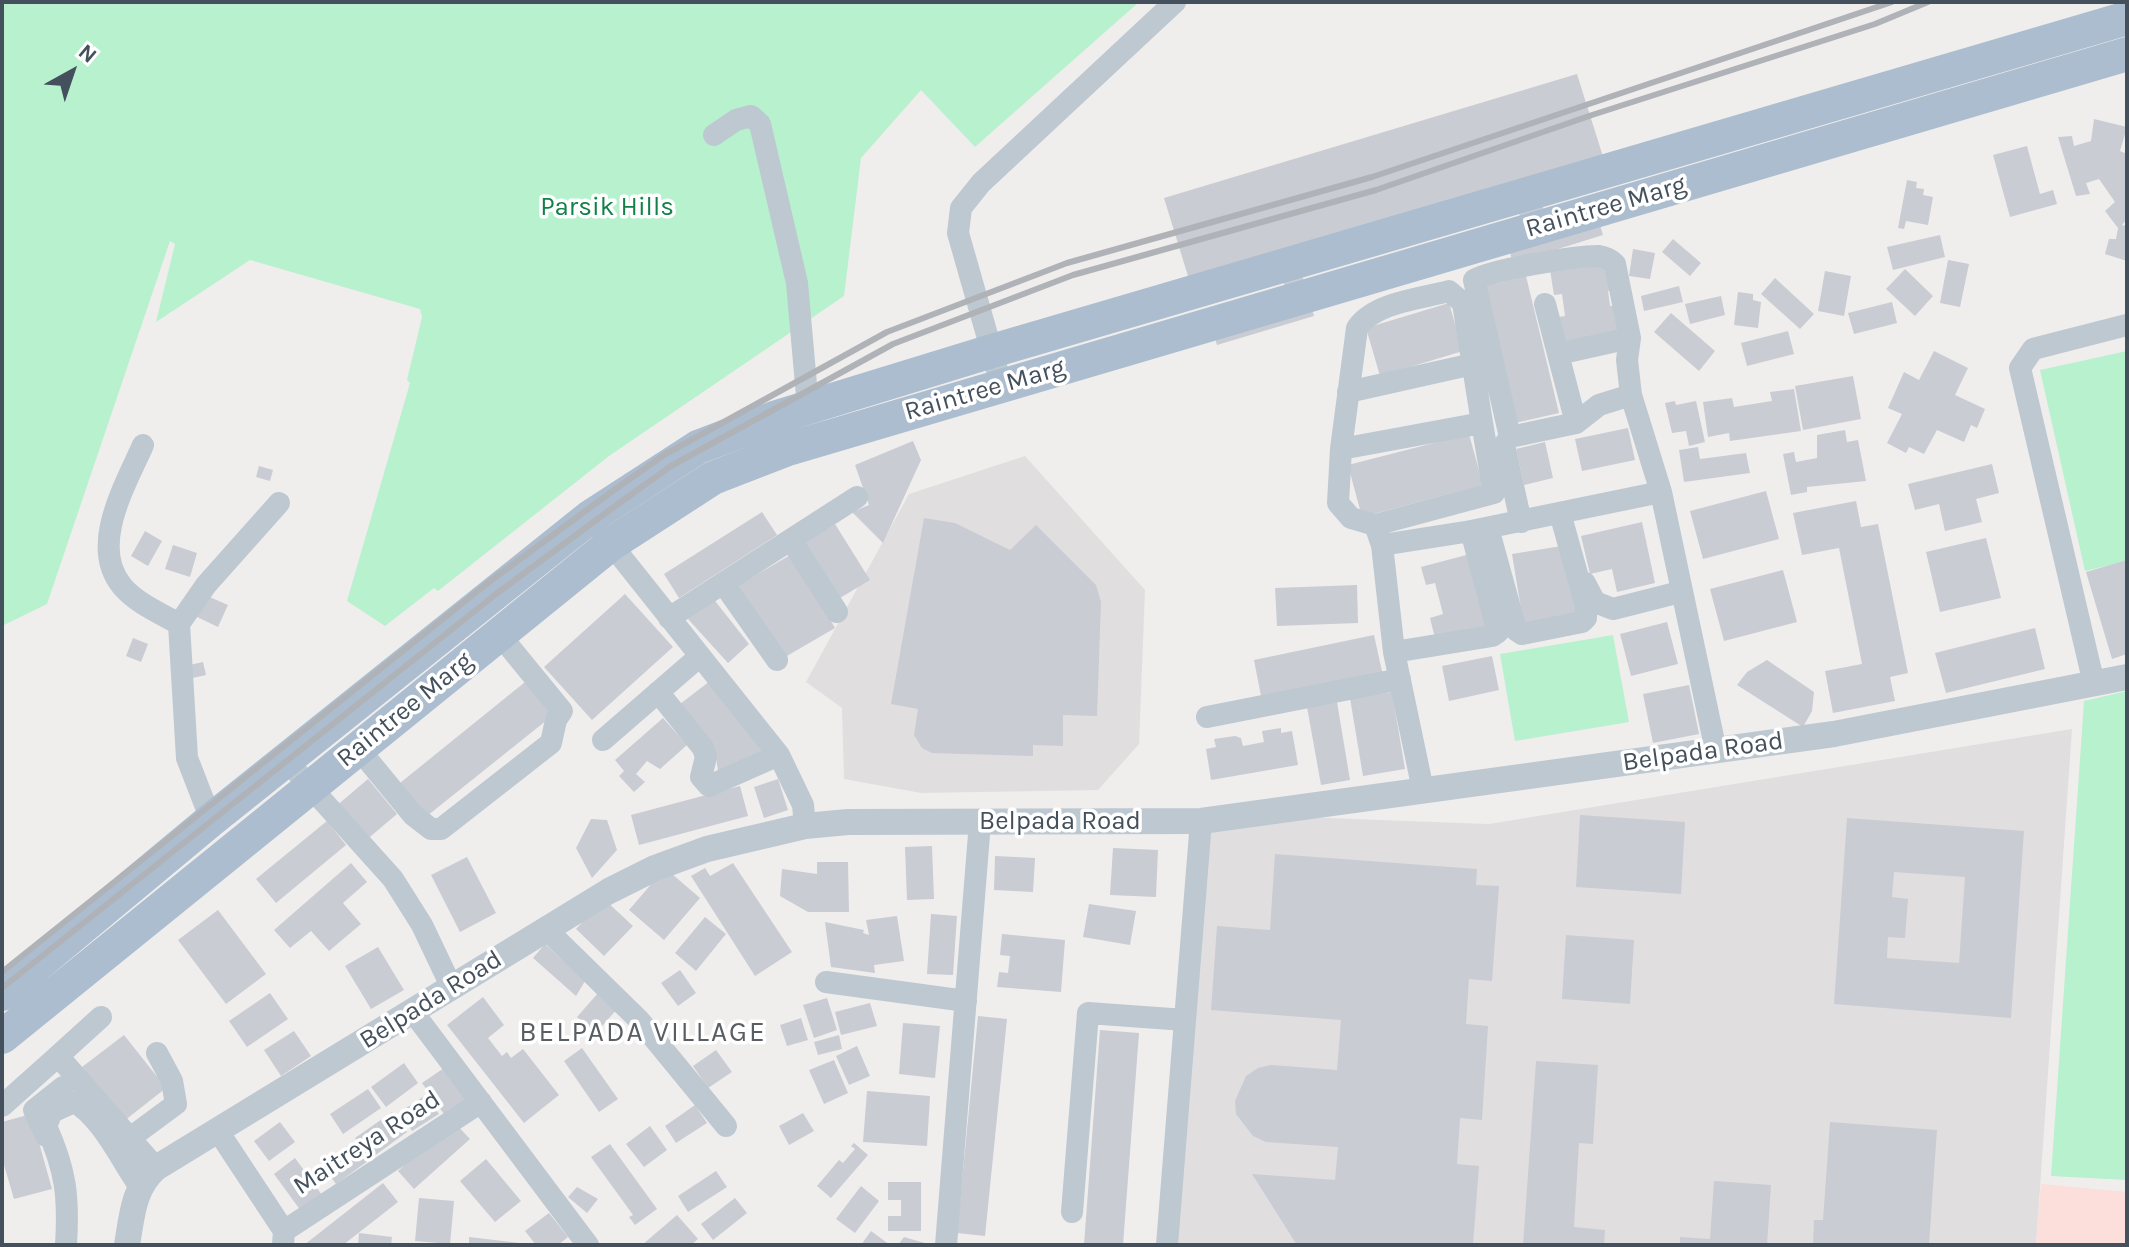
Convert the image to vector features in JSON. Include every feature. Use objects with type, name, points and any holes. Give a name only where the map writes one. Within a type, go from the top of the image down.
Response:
[{"type":"main road","name":"Raintree Marg","points":[[2,1037],[611,544],[713,478],[997,368],[2127,18]]},
{"type":"main road","name":"Raintree Marg","points":[[2,994],[211,820],[590,517],[698,447],[808,407],[997,368],[2127,54]]},
{"type":"street","points":[[997,368],[958,233],[961,208],[981,183],[1175,2]]},
{"type":"street","points":[[714,135],[736,120],[751,116],[760,124],[797,283],[808,407]]},
{"type":"street","points":[[1510,437],[1474,280],[1536,265],[1598,256],[1609,258],[1615,264],[1630,338],[1627,360],[1631,395],[1661,492],[1716,751]]},
{"type":"street","points":[[1378,535],[1490,495],[1496,489],[1463,303],[1449,291],[1374,311],[1357,328],[1341,449],[1338,503],[1351,518],[1378,535],[1485,529],[1661,492]]},
{"type":"street","points":[[1545,304],[1576,423]]},
{"type":"street","points":[[2094,684],[2020,368],[2033,349],[2127,325]]},
{"type":"street","points":[[1558,354],[1630,338]]},
{"type":"street","points":[[1348,392],[1473,364]]},
{"type":"street","points":[[1521,522],[1504,445],[1510,437],[1576,423],[1599,405],[1631,395]]},
{"type":"street","points":[[1341,449],[1482,423]]},
{"type":"street","points":[[143,445],[122,493],[107,546],[108,562],[131,594],[179,624]]},
{"type":"street","points":[[1396,664],[1498,632],[1485,529],[1490,495]]},
{"type":"street","points":[[669,618],[857,497]]},
{"type":"street","points":[[211,820],[187,758],[179,624],[206,585],[279,503]]},
{"type":"street","points":[[1485,529],[1516,630],[1522,634],[1582,622],[1586,618],[1586,606],[1563,513]]},
{"type":"street","points":[[1563,513],[1588,594],[1595,602],[1613,609],[1680,592]]},
{"type":"street","points":[[590,517],[779,755],[803,805],[805,826]]},
{"type":"street","points":[[1378,535],[1396,664],[1423,790]]},
{"type":"street","points":[[791,540],[837,612]]},
{"type":"street","points":[[723,583],[777,660]]},
{"type":"street","points":[[358,748],[413,815],[431,829],[441,829],[551,743],[556,720],[562,711],[499,634]]},
{"type":"street","points":[[603,740],[700,656]]},
{"type":"street","points":[[1207,717],[1422,657]]},
{"type":"street","name":"Belpada Road","points":[[148,1178],[218,1131],[609,891],[655,868],[756,834],[848,822],[1201,821],[1834,734],[2127,677]]},
{"type":"street","points":[[658,692],[703,748],[706,757],[701,777],[709,786],[779,755]]},
{"type":"street","points":[[286,760],[393,879],[422,925],[451,986]]},
{"type":"street","points":[[1167,1245],[1201,821]]},
{"type":"street","points":[[946,1245],[980,822]]},
{"type":"street","points":[[547,930],[639,1020],[726,1126]]},
{"type":"street","points":[[826,982],[966,1001]]},
{"type":"street","points":[[413,1012],[588,1245]]},
{"type":"street","points":[[1072,1212],[1088,1013],[1185,1020]]},
{"type":"street","points":[[2,1106],[101,1017]]},
{"type":"street","points":[[130,1138],[176,1104],[172,1081],[157,1053]]},
{"type":"street","points":[[58,1056],[130,1138],[148,1178],[127,1245]]},
{"type":"street","points":[[51,1245],[63,1198],[62,1180],[34,1110],[63,1087]]},
{"type":"street","points":[[66,1245],[69,1198],[65,1176],[46,1126],[52,1112],[74,1102],[82,1107],[148,1178]]},
{"type":"street","name":"Maitreya Road","points":[[284,1238],[481,1102]]},
{"type":"street","points":[[218,1131],[284,1238]]},
{"type":"shaded area","points":[[1025,456],[1145,590],[1139,744],[1098,790],[921,793],[844,779],[842,708],[806,682],[909,494]]},
{"type":"shaded area","points":[[2072,729],[2036,1245],[1176,1245],[1190,813],[1489,824]]},
{"type":"shaded area","points":[[2041,1184],[2127,1192],[2127,1245],[2036,1245]]},
{"type":"green space","name":"Parsik Hills","points":[[2,2],[1139,2],[975,147],[921,90],[861,158],[844,296],[609,456],[438,591],[434,588],[385,626],[347,601],[410,383],[407,380],[422,317],[420,309],[250,260],[156,322],[175,244],[170,241],[47,604],[2,626]]},
{"type":"green space","points":[[2127,351],[2127,561],[2085,571],[2040,370]]},
{"type":"green space","points":[[1613,635],[1629,722],[1515,741],[1500,654]]},
{"type":"green space","points":[[2127,691],[2127,1180],[2051,1176],[2084,701]]},
{"type":"building","points":[[1577,74],[1605,163],[1536,184],[1547,220],[1594,206],[1603,235],[1513,263],[1506,239],[1525,233],[1514,196],[1298,261],[1314,316],[1217,345],[1213,332],[1291,308],[1277,260],[1191,286],[1164,198]]},
{"type":"building","points":[[2094,119],[2127,127],[2120,151],[2127,154],[2127,219],[2122,225],[2127,226],[2127,261],[2105,254],[2109,239],[2116,239],[2118,228],[2105,211],[2115,202],[2099,179],[2086,183],[2090,194],[2076,196],[2058,137],[2072,136],[2074,146],[2091,141]]},
{"type":"building","points":[[2027,146],[2040,194],[2053,190],[2057,204],[2010,217],[1993,155]]},
{"type":"building","points":[[1907,180],[1917,182],[1916,188],[1924,189],[1923,195],[1933,197],[1928,225],[1906,221],[1904,229],[1898,228]]},
{"type":"building","points":[[1940,235],[1945,257],[1893,270],[1887,247]]},
{"type":"building","points":[[1673,239],[1701,263],[1690,276],[1662,252]]},
{"type":"building","points":[[1633,249],[1655,253],[1650,279],[1629,276]]},
{"type":"building","points":[[1948,260],[1969,264],[1960,307],[1940,303]]},
{"type":"building","points":[[1610,261],[1615,290],[1608,291],[1610,306],[1617,305],[1622,337],[1562,346],[1558,317],[1565,316],[1562,294],[1554,295],[1550,270]]},
{"type":"building","points":[[1905,269],[1933,296],[1915,316],[1886,289]]},
{"type":"building","points":[[1825,271],[1851,276],[1844,316],[1818,311]]},
{"type":"building","points":[[1526,276],[1559,413],[1515,423],[1482,287]]},
{"type":"building","points":[[1775,278],[1814,314],[1800,329],[1761,294]]},
{"type":"building","points":[[1679,286],[1683,302],[1644,311],[1641,296]]},
{"type":"building","points":[[1738,292],[1753,294],[1753,300],[1761,302],[1758,328],[1734,325]]},
{"type":"building","points":[[1721,296],[1725,315],[1690,324],[1685,304]]},
{"type":"building","points":[[1892,302],[1897,323],[1854,334],[1848,313]]},
{"type":"building","points":[[1449,303],[1463,351],[1380,376],[1366,328]]},
{"type":"building","points":[[1671,313],[1715,351],[1699,371],[1654,332]]},
{"type":"building","points":[[1788,331],[1794,354],[1747,366],[1741,343]]},
{"type":"building","points":[[1934,351],[1968,368],[1955,395],[1985,409],[1977,428],[1971,425],[1964,442],[1937,430],[1924,454],[1909,447],[1906,453],[1887,443],[1902,414],[1888,408],[1904,372],[1919,380]]},
{"type":"building","points":[[1853,376],[1861,419],[1803,430],[1795,386]]},
{"type":"building","points":[[1794,389],[1801,431],[1730,441],[1729,433],[1708,437],[1703,402],[1732,398],[1734,407],[1772,401],[1770,392]]},
{"type":"building","points":[[1675,401],[1676,405],[1696,401],[1705,442],[1689,446],[1686,431],[1672,433],[1665,403]]},
{"type":"building","points":[[1628,428],[1635,460],[1582,471],[1575,439]]},
{"type":"building","points":[[1845,430],[1847,442],[1858,440],[1866,481],[1807,487],[1807,492],[1791,495],[1783,454],[1794,452],[1796,462],[1817,458],[1817,435]]},
{"type":"building","points":[[1469,434],[1483,485],[1362,517],[1348,465]]},
{"type":"building","points":[[913,441],[921,460],[883,543],[852,512],[869,505],[855,465]]},
{"type":"building","points":[[1545,442],[1553,478],[1524,485],[1516,449]]},
{"type":"building","points":[[1698,447],[1700,459],[1746,453],[1750,473],[1684,482],[1679,450]]},
{"type":"building","points":[[1992,464],[1999,493],[1976,499],[1982,522],[1945,531],[1939,504],[1915,510],[1908,484]]},
{"type":"building","points":[[259,466],[273,470],[270,481],[256,477]]},
{"type":"building","points":[[1766,491],[1779,539],[1703,559],[1690,511]]},
{"type":"building","points":[[1856,501],[1861,527],[1878,524],[1908,673],[1890,677],[1895,701],[1833,713],[1825,671],[1862,664],[1839,548],[1802,555],[1793,513]]},
{"type":"building","points":[[762,512],[777,535],[679,598],[664,574]]},
{"type":"building","points":[[924,518],[955,523],[1010,550],[1036,525],[1096,585],[1101,602],[1097,716],[1063,715],[1063,746],[1033,745],[1033,756],[932,753],[922,748],[914,735],[918,709],[891,704]]},
{"type":"building","points":[[1642,522],[1655,583],[1617,592],[1612,569],[1590,574],[1581,536]]},
{"type":"building","points":[[835,524],[870,580],[835,601],[801,545]]},
{"type":"building","points":[[145,531],[162,541],[148,566],[131,556]]},
{"type":"building","points":[[1986,538],[2001,598],[1940,612],[1926,552]]},
{"type":"building","points":[[173,545],[197,553],[190,577],[165,569]]},
{"type":"building","points":[[1568,545],[1580,618],[1524,627],[1512,554]]},
{"type":"building","points":[[792,554],[835,628],[780,660],[737,586]]},
{"type":"building","points":[[1470,554],[1490,627],[1436,642],[1430,618],[1443,614],[1435,583],[1426,585],[1421,567]]},
{"type":"building","points":[[2127,560],[2127,654],[2112,659],[2086,572]]},
{"type":"building","points":[[1783,570],[1797,622],[1724,641],[1710,589]]},
{"type":"building","points":[[1357,585],[1358,623],[1277,626],[1275,588]]},
{"type":"building","points":[[625,594],[673,647],[592,720],[544,667]]},
{"type":"building","points":[[205,595],[228,605],[218,627],[195,616]]},
{"type":"building","points":[[712,597],[749,644],[728,663],[688,619]]},
{"type":"building","points":[[1667,622],[1678,664],[1631,676],[1620,634]]},
{"type":"building","points":[[2035,628],[2045,669],[1946,693],[1935,653]]},
{"type":"building","points":[[1374,635],[1383,676],[1262,701],[1254,660]]},
{"type":"building","points":[[133,638],[148,644],[141,662],[126,656]]},
{"type":"building","points":[[1492,656],[1499,690],[1449,701],[1442,666]]},
{"type":"building","points":[[1767,660],[1814,692],[1812,711],[1803,727],[1737,685],[1747,672]]},
{"type":"building","points":[[203,662],[206,675],[188,679],[185,666]]},
{"type":"building","points":[[530,678],[557,712],[427,816],[400,783]]},
{"type":"building","points":[[710,681],[763,752],[719,777],[715,751],[680,704]]},
{"type":"building","points":[[1689,685],[1699,734],[1653,743],[1643,694]]},
{"type":"building","points":[[1392,692],[1405,769],[1363,776],[1350,698]]},
{"type":"building","points":[[1337,702],[1350,780],[1321,785],[1307,707]]},
{"type":"building","points":[[663,718],[687,745],[660,769],[647,761],[636,774],[645,782],[634,792],[619,776],[624,771],[615,760]]},
{"type":"building","points":[[1281,728],[1281,733],[1292,731],[1298,765],[1211,780],[1206,749],[1216,747],[1214,739],[1235,736],[1241,738],[1243,746],[1264,742],[1262,731]]},
{"type":"building","points":[[368,779],[397,814],[365,841],[335,807]]},
{"type":"building","points":[[778,779],[788,810],[764,818],[754,787]]},
{"type":"building","points":[[740,786],[748,816],[639,845],[631,815]]},
{"type":"building","points":[[1580,815],[1685,822],[1681,894],[1576,887]]},
{"type":"building","points":[[1847,818],[2024,831],[2011,1018],[1834,1004]],"holes":[[[1894,872],[1965,877],[1959,963],[1887,958],[1888,937],[1905,938],[1908,899],[1892,897]]]},
{"type":"building","points":[[591,819],[607,820],[617,850],[592,878],[576,848]]},
{"type":"building","points":[[327,821],[346,845],[276,903],[256,879]]},
{"type":"building","points":[[932,846],[934,899],[907,900],[905,847]]},
{"type":"building","points":[[1113,848],[1158,850],[1156,897],[1110,895]]},
{"type":"building","points":[[1275,854],[1477,869],[1476,885],[1499,886],[1492,981],[1469,979],[1466,1024],[1488,1026],[1482,1120],[1460,1118],[1457,1164],[1479,1166],[1473,1245],[1297,1245],[1252,1174],[1335,1180],[1338,1147],[1266,1142],[1253,1136],[1236,1114],[1235,1101],[1246,1076],[1258,1068],[1271,1065],[1337,1070],[1341,1020],[1211,1010],[1217,926],[1270,930]]},
{"type":"building","points":[[995,856],[1035,858],[1033,892],[994,890]]},
{"type":"building","points":[[467,857],[496,913],[460,932],[431,875]]},
{"type":"building","points":[[817,862],[848,862],[849,912],[808,912],[780,896],[782,869],[817,874]]},
{"type":"building","points":[[351,863],[367,882],[343,903],[361,924],[329,951],[311,931],[290,948],[274,930]]},
{"type":"building","points":[[733,863],[792,952],[755,976],[691,876],[705,868],[710,876]]},
{"type":"building","points":[[665,868],[700,898],[664,940],[629,910]]},
{"type":"building","points":[[604,899],[633,926],[604,956],[576,929]]},
{"type":"building","points":[[1089,904],[1136,911],[1130,945],[1083,937]]},
{"type":"building","points":[[218,910],[266,974],[226,1004],[178,940]]},
{"type":"building","points":[[931,914],[957,916],[953,975],[927,974]]},
{"type":"building","points":[[897,916],[904,961],[874,965],[875,973],[831,967],[825,922],[864,930],[863,933],[869,935],[866,920]]},
{"type":"building","points":[[705,917],[726,934],[696,971],[675,953]]},
{"type":"building","points":[[1002,934],[1065,940],[1061,992],[997,987],[999,972],[1008,973],[1010,956],[1000,955]]},
{"type":"building","points":[[1566,935],[1634,940],[1630,1004],[1562,999]]},
{"type":"building","points":[[545,944],[585,981],[576,996],[533,958]]},
{"type":"building","points":[[378,947],[404,990],[371,1009],[345,966]]},
{"type":"building","points":[[680,970],[696,993],[678,1006],[661,983]]},
{"type":"building","points":[[599,992],[618,1008],[596,1033],[577,1017]]},
{"type":"building","points":[[270,993],[288,1019],[247,1047],[229,1021]]},
{"type":"building","points":[[483,997],[504,1025],[488,1038],[502,1056],[507,1052],[511,1058],[523,1049],[559,1095],[524,1123],[447,1025]]},
{"type":"building","points":[[827,998],[837,1030],[814,1038],[803,1005]]},
{"type":"building","points":[[870,1003],[877,1026],[841,1035],[835,1012]]},
{"type":"building","points":[[978,1016],[1007,1019],[985,1236],[957,1233]]},
{"type":"building","points":[[801,1018],[808,1040],[787,1046],[780,1025]]},
{"type":"building","points":[[903,1023],[940,1026],[935,1078],[899,1074]]},
{"type":"building","points":[[1100,1030],[1139,1033],[1123,1245],[1084,1245]]},
{"type":"building","points":[[294,1031],[311,1056],[281,1076],[264,1050]]},
{"type":"building","points":[[124,1035],[166,1088],[124,1121],[82,1067]]},
{"type":"building","points":[[839,1035],[842,1049],[818,1055],[814,1042]]},
{"type":"building","points":[[857,1046],[870,1076],[849,1085],[836,1056]]},
{"type":"building","points":[[582,1048],[618,1099],[599,1112],[564,1061]]},
{"type":"building","points":[[716,1050],[732,1072],[708,1088],[693,1066]]},
{"type":"building","points":[[834,1060],[848,1093],[824,1104],[809,1070]]},
{"type":"building","points":[[1536,1061],[1598,1065],[1593,1144],[1579,1143],[1574,1227],[1605,1230],[1604,1245],[1523,1245]]},
{"type":"building","points":[[404,1063],[418,1083],[386,1107],[371,1087]]},
{"type":"building","points":[[444,1068],[468,1102],[446,1117],[422,1083]]},
{"type":"building","points":[[368,1089],[381,1108],[343,1134],[330,1114]]},
{"type":"building","points":[[867,1091],[930,1096],[927,1146],[863,1142]]},
{"type":"building","points":[[426,1095],[439,1114],[412,1131],[400,1112]]},
{"type":"building","points":[[695,1105],[707,1123],[676,1143],[665,1126]]},
{"type":"building","points":[[392,1112],[407,1132],[370,1159],[355,1138]]},
{"type":"building","points":[[803,1113],[814,1131],[789,1145],[779,1126]]},
{"type":"building","points":[[31,1114],[52,1189],[14,1199],[2,1158],[2,1122]]},
{"type":"building","points":[[453,1121],[470,1139],[414,1189],[398,1171]]},
{"type":"building","points":[[280,1122],[295,1142],[269,1161],[254,1141]]},
{"type":"building","points":[[1830,1122],[1937,1130],[1929,1245],[1813,1245],[1814,1220],[1823,1220]]},
{"type":"building","points":[[650,1126],[667,1150],[644,1167],[626,1144]]},
{"type":"building","points":[[353,1142],[368,1161],[336,1184],[322,1164]]},
{"type":"building","points":[[854,1143],[868,1155],[831,1198],[817,1186],[839,1160],[843,1163],[855,1149],[851,1146]]},
{"type":"building","points":[[610,1144],[657,1209],[635,1225],[629,1217],[633,1215],[591,1157]]},
{"type":"building","points":[[295,1158],[322,1195],[301,1211],[274,1174]]},
{"type":"building","points":[[486,1159],[521,1201],[495,1222],[460,1181]]},
{"type":"building","points":[[716,1171],[727,1187],[688,1212],[678,1196]]},
{"type":"building","points":[[1714,1181],[1771,1185],[1767,1245],[1680,1245],[1680,1237],[1710,1239]]},
{"type":"building","points":[[888,1182],[921,1182],[921,1231],[888,1231],[888,1216],[901,1216],[901,1200],[888,1200]]},
{"type":"building","points":[[383,1183],[398,1202],[343,1245],[304,1245]]},
{"type":"building","points":[[861,1186],[879,1201],[855,1233],[836,1219]]},
{"type":"building","points":[[577,1187],[598,1199],[587,1213],[568,1197]]},
{"type":"building","points":[[419,1198],[454,1201],[450,1244],[415,1241]]},
{"type":"building","points":[[735,1198],[747,1213],[713,1240],[701,1224]]},
{"type":"building","points":[[549,1213],[568,1237],[558,1245],[536,1245],[525,1231]]},
{"type":"building","points":[[677,1215],[698,1239],[691,1245],[642,1245]]},
{"type":"building","points":[[871,1231],[890,1245],[861,1245]]},
{"type":"building","points":[[359,1233],[392,1237],[391,1245],[358,1245]]},
{"type":"building","points":[[469,1237],[520,1243],[520,1245],[469,1245]]},
{"type":"building","points":[[904,1237],[928,1244],[928,1245],[898,1245]]},
{"type":"railway","points":[[2,972],[489,582],[614,490],[664,455],[887,332],[1067,263],[1372,177],[1892,2]]},
{"type":"railway","points":[[2,988],[496,594],[622,501],[671,466],[893,344],[1073,275],[1376,190],[1592,115],[1875,24],[1928,2]]},
{"type":"district","name":"BELPADA VILLAGE","points":[[643,1033]]}]
